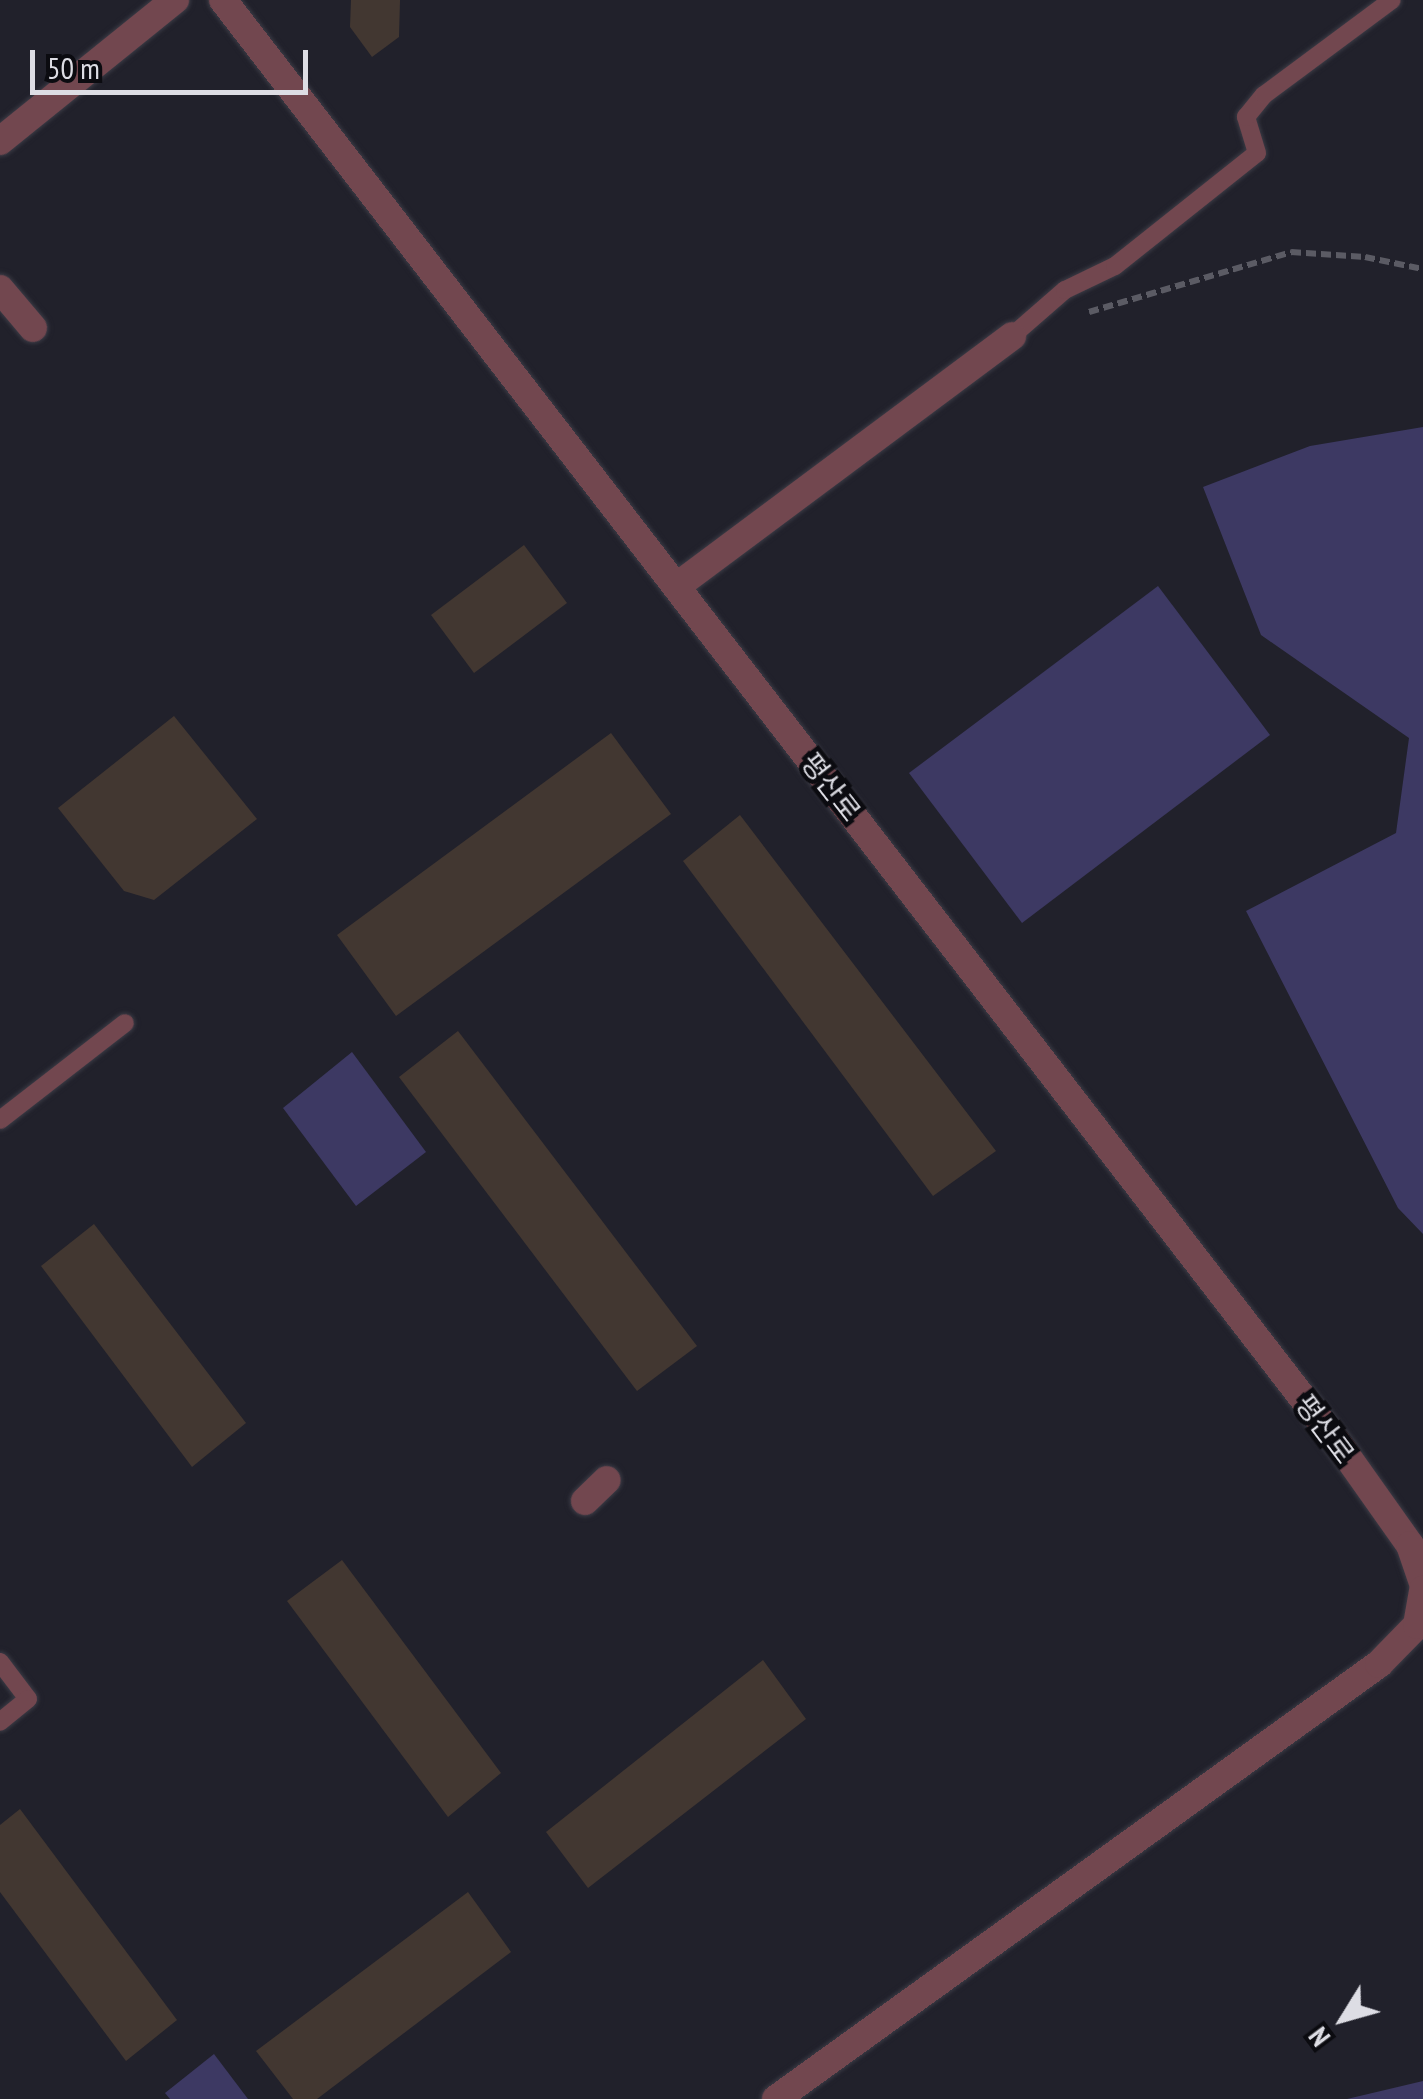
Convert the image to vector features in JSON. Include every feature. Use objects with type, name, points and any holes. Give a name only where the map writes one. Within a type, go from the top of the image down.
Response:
[{"type":"street","points":[[0,142],[175,0]]},
{"type":"street","name":"평산로","points":[[223,0],[1342,1450],[1410,1545],[1423,1586],[1416,1625],[1378,1664],[776,2099]]},
{"type":"street","points":[[0,289],[33,328]]},
{"type":"street","points":[[677,586],[1012,336]]},
{"type":"street","points":[[585,1501],[607,1480]]},
{"type":"lane","points":[[1012,336],[1065,290],[1115,266],[1256,153],[1246,116],[1264,94],[1392,0]]},
{"type":"lane","points":[[0,1120],[125,1023]]},
{"type":"lane","points":[[0,1662],[28,1699],[0,1722]]},
{"type":"path","points":[[1073,316],[1291,252],[1365,257],[1423,269]]},
{"type":"shaded area","points":[[1423,427],[1423,1234],[1398,1208],[1246,911],[1396,833],[1409,738],[1261,635],[1203,487],[1310,446]]},
{"type":"shaded area","points":[[1158,586],[1270,735],[1022,923],[909,773]]},
{"type":"shaded area","points":[[352,1052],[426,1152],[356,1206],[283,1108]]},
{"type":"shaded area","points":[[214,2054],[248,2099],[170,2099],[165,2093]]},
{"type":"shaded area","points":[[1423,2081],[1423,2099],[1347,2099]]},
{"type":"building","points":[[351,0],[400,0],[399,37],[372,57],[350,27]]},
{"type":"building","points":[[524,545],[567,603],[474,673],[431,615]]},
{"type":"building","points":[[174,716],[257,819],[154,900],[124,891],[58,808]]},
{"type":"building","points":[[611,733],[671,814],[396,1016],[337,935]]},
{"type":"building","points":[[740,815],[996,1151],[933,1196],[683,861]]},
{"type":"building","points":[[458,1031],[697,1346],[637,1391],[399,1077]]},
{"type":"building","points":[[94,1224],[246,1423],[192,1467],[41,1266]]},
{"type":"building","points":[[342,1560],[501,1773],[448,1817],[287,1601]]},
{"type":"building","points":[[763,1660],[806,1719],[588,1888],[546,1832]]},
{"type":"building","points":[[20,1809],[177,2020],[126,2061],[0,1892],[0,1825]]},
{"type":"building","points":[[468,1892],[511,1952],[317,2099],[293,2099],[256,2051]]}]
